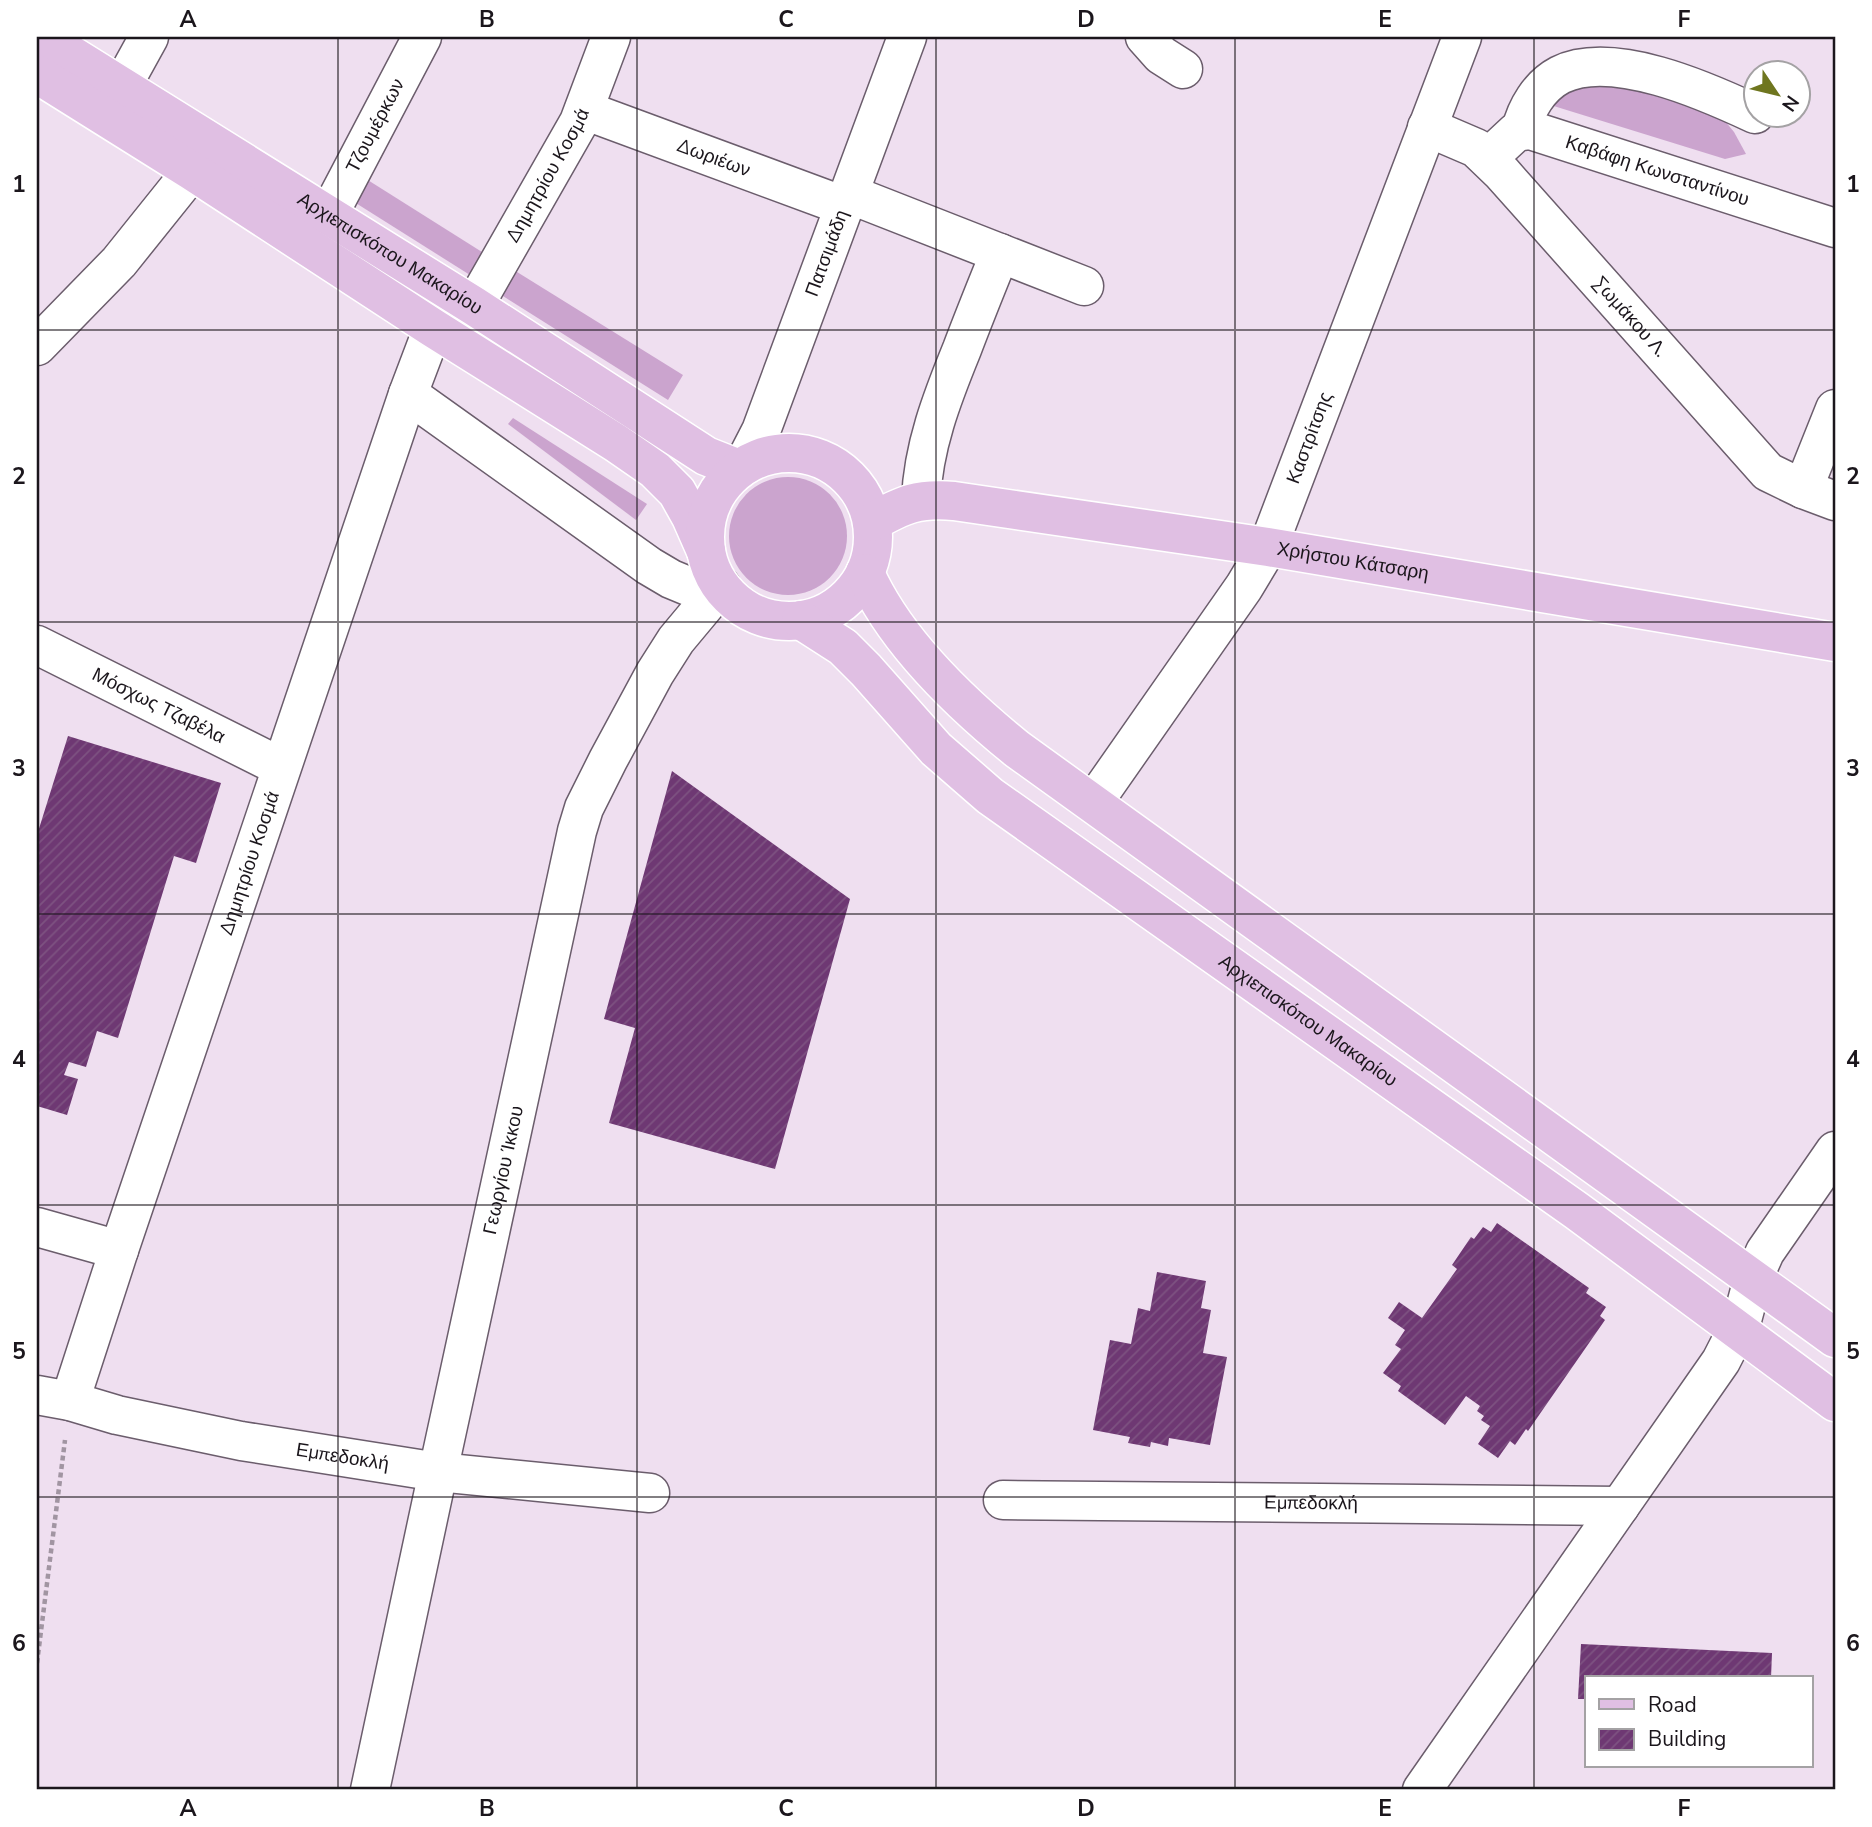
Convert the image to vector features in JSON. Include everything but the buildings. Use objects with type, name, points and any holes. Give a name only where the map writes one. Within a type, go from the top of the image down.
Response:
[{"type":"main road","name":"Αρχιεπισκόπου Μακαρίου","points":[[42,37],[474,306],[706,456],[741,467]]},
{"type":"main road","points":[[37,74],[655,470],[677,492],[691,517],[706,551],[716,591],[751,612],[781,621],[813,618],[833,609],[850,596],[865,573],[874,541],[872,522],[866,501],[854,483],[839,468],[820,458],[799,453],[778,453],[758,458],[727,479],[715,496],[707,516],[706,551]]},
{"type":"main road","name":"Χρήστου Κάτσαρη","points":[[872,522],[920,500],[954,501],[1268,547],[1835,642]]},
{"type":"main road","points":[[865,573],[874,592],[903,636],[951,689],[1006,740],[1835,1338]]},
{"type":"main road","name":"Αρχιεπισκόπου Μακαρίου","points":[[801,620],[843,647],[936,749],[990,796],[1577,1211],[1835,1402]]},
{"type":"street","points":[[122,86],[149,37]]},
{"type":"street","name":"Τζουμέρκων","points":[[328,216],[422,37]]},
{"type":"street","name":"Δημητρίου Κοσμά","points":[[474,306],[579,122],[611,37]]},
{"type":"street","name":"Πατσιμάδη","points":[[741,467],[761,431],[907,37]]},
{"type":"street","points":[[1145,37],[1161,55],[1184,69]]},
{"type":"street","name":"Καστρίτσης","points":[[1093,803],[1244,587],[1268,547],[1462,37]]},
{"type":"street","points":[[1488,158],[1521,130],[1536,96],[1551,80],[1573,70],[1622,69],[1668,79],[1715,95],[1742,108]]},
{"type":"street","name":"Δωριέων","points":[[584,110],[847,200],[1084,286]]},
{"type":"street","name":"Σωμάκου Λ.","points":[[1427,127],[1467,144],[1488,158],[1768,472],[1819,495]]},
{"type":"street","name":"Καβάφη Κωνσταντίνου","points":[[1521,130],[1541,133],[1835,228]]},
{"type":"street","points":[[37,346],[119,262],[192,171]]},
{"type":"street","points":[[920,500],[929,443],[942,399],[1000,254]]},
{"type":"street","name":"Δημητρίου Κοσμά","points":[[54,1398],[119,1250],[408,394],[433,328]]},
{"type":"street","points":[[408,394],[649,566],[671,579],[716,591]]},
{"type":"street","points":[[1819,495],[1835,409]]},
{"type":"street","name":"Γεωργίου Ίκκου","points":[[370,1790],[577,831],[584,808],[607,760],[655,673],[676,640],[716,591]]},
{"type":"street","name":"Μόσχως Τζαβέλα","points":[[37,645],[281,767]]},
{"type":"street","points":[[1422,1790],[1721,1361],[1738,1331],[1753,1279],[1765,1252],[1835,1151]]},
{"type":"street","points":[[37,1227],[119,1250]]},
{"type":"street","name":"Εμπεδοκλή","points":[[54,1398],[117,1415],[241,1441],[438,1472],[650,1493]]},
{"type":"street","name":"Εμπεδοκλή","points":[[1003,1500],[1620,1506]]},
{"type":"path","points":[[37,1663],[54,1398]]},
{"type":"shaded area","points":[[1613,80],[1720,115],[1734,132],[1746,154],[1725,159],[1544,103],[1554,91]]},
{"type":"shaded area","points":[[363,177],[482,252],[470,275],[351,200]]},
{"type":"shaded area","points":[[509,267],[683,375],[668,400],[495,291]]},
{"type":"shaded area","points":[[513,418],[647,504],[636,520],[508,424]]},
{"type":"shaded area","points":[[788,477],[810,482],[830,494],[842,514],[847,536],[842,558],[830,578],[810,590],[788,595],[766,590],[746,578],[734,558],[729,536],[734,514],[746,494],[766,482]]}]
